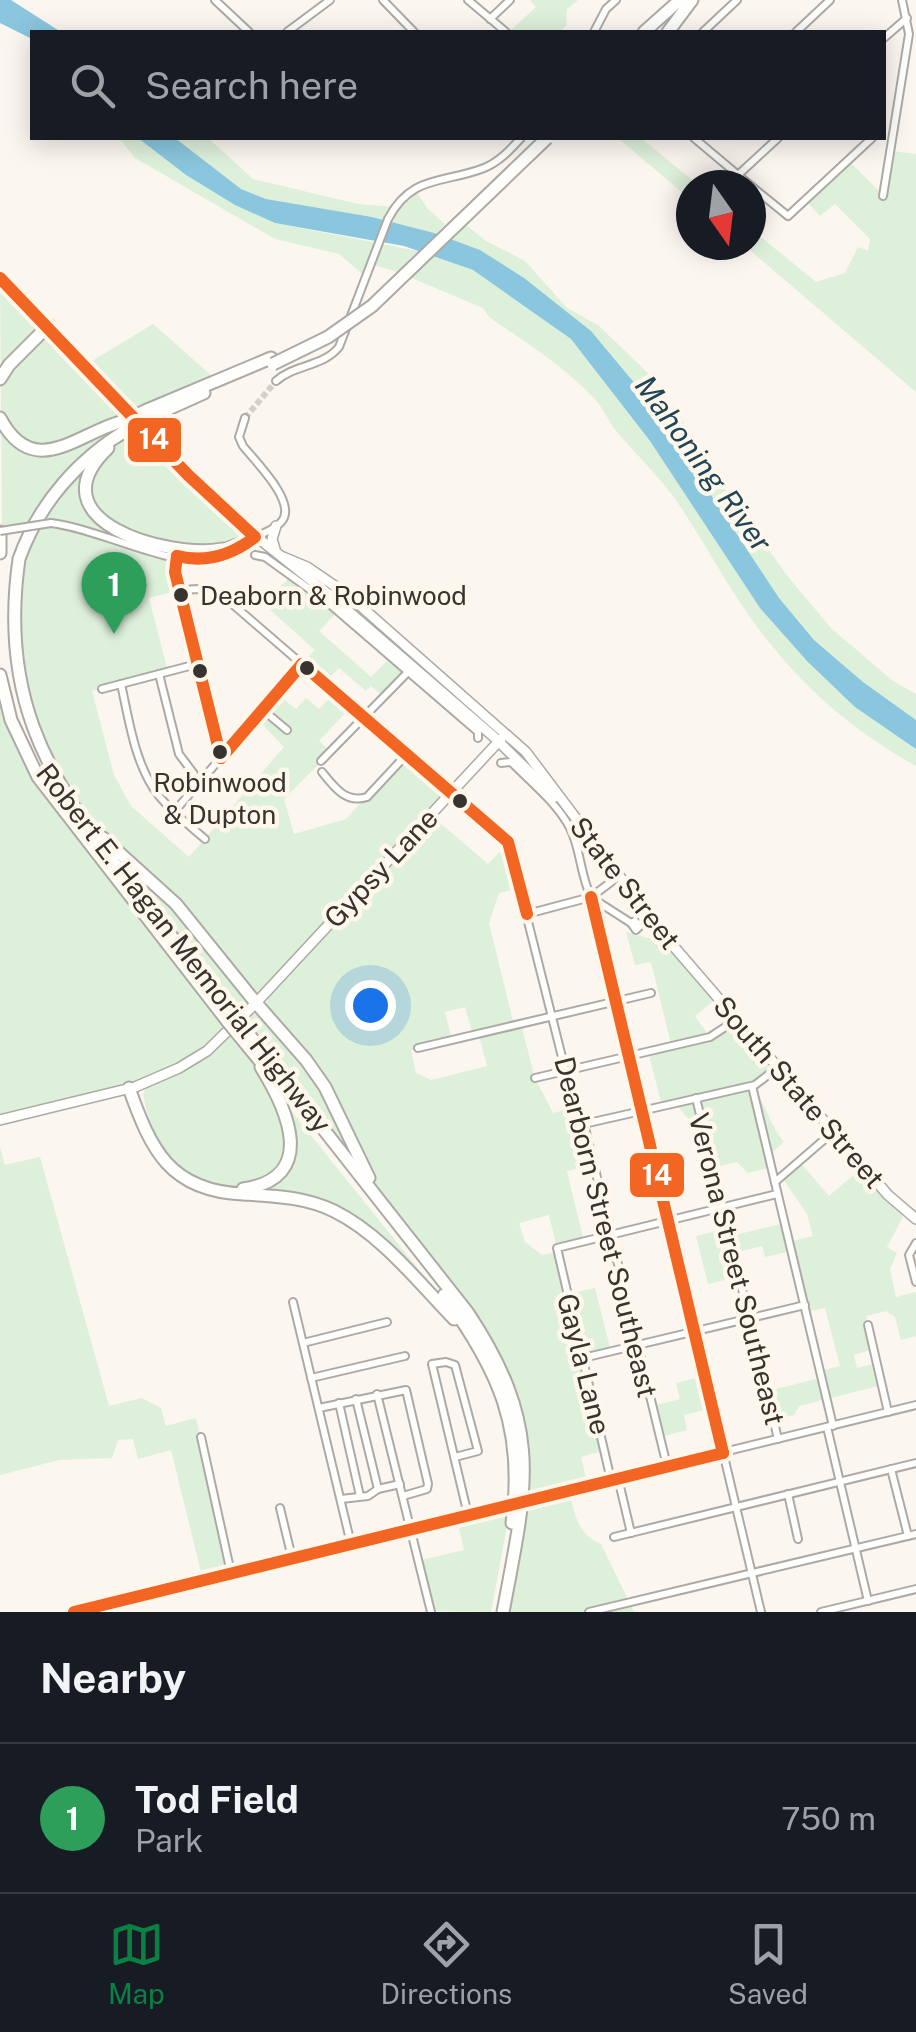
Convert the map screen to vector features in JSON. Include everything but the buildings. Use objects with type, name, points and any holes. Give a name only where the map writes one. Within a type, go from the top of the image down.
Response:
[{"type":"highway","points":[[646,30],[683,0]]},
{"type":"highway","points":[[656,30],[683,0]]},
{"type":"highway","points":[[669,30],[683,0]]},
{"type":"highway","name":"Robert E. Hagan Memorial Highway","points":[[272,361],[334,326],[376,296],[536,140]]},
{"type":"highway","name":"Robert E. Hagan Memorial Highway","points":[[500,1612],[524,1485],[519,1418],[495,1354],[439,1276],[240,1030],[62,796],[36,758],[14,703],[6,643],[10,595],[22,553],[48,503],[89,457],[150,413],[328,336],[372,306],[545,140]]},
{"type":"highway","points":[[0,379],[49,325]]},
{"type":"highway","points":[[0,418],[16,440],[46,450],[129,427]]},
{"type":"highway","points":[[129,427],[94,465],[88,487],[97,516],[119,532],[178,551],[227,547]]},
{"type":"highway","name":"Robert E. Hagan Memorial Highway","points":[[0,613],[12,559],[41,500],[88,448],[129,427]]},
{"type":"highway","points":[[0,532],[0,554]]},
{"type":"highway","name":"Robert E. Hagan Memorial Highway","points":[[0,675],[11,720],[38,777],[230,1017]]},
{"type":"highway","points":[[62,796],[112,848],[176,904],[318,1076],[376,1190],[439,1276]]},
{"type":"highway","name":"Robert E. Hagan Memorial Highway","points":[[240,1030],[436,1284],[482,1350],[504,1397],[516,1457],[515,1498],[500,1612]]},
{"type":"highway","points":[[132,1088],[153,1140],[175,1167],[209,1185],[252,1188],[276,1175],[292,1145],[285,1110],[258,1058]]},
{"type":"highway","points":[[132,1088],[150,1143],[170,1168],[210,1190],[289,1197],[318,1204],[351,1221],[393,1258],[482,1350]]},
{"type":"main road","points":[[0,278],[235,518],[499,742],[564,806]]},
{"type":"main road","points":[[227,547],[238,532],[235,518]]},
{"type":"main road","points":[[276,526],[272,539],[280,554],[348,595],[507,733],[548,778],[564,806]]},
{"type":"main road","points":[[227,547],[255,536]]},
{"type":"main road","name":"Gypsy Lane","points":[[0,1120],[132,1088],[179,1068],[206,1051],[256,1004],[507,733]]},
{"type":"main road","name":"State Street","points":[[564,806],[686,961]]},
{"type":"main road","name":"South State Street","points":[[686,961],[888,1195],[916,1219]]},
{"type":"street","points":[[215,0],[246,30]]},
{"type":"street","points":[[291,30],[330,0]]},
{"type":"street","points":[[382,0],[412,30]]},
{"type":"street","points":[[468,0],[504,30]]},
{"type":"street","points":[[490,19],[510,0]]},
{"type":"street","points":[[595,30],[606,9],[616,0]]},
{"type":"street","points":[[705,30],[737,0]]},
{"type":"street","points":[[798,30],[830,0]]},
{"type":"street","points":[[884,196],[909,34],[902,0]]},
{"type":"street","points":[[886,36],[906,18]]},
{"type":"street","points":[[886,124],[895,116]]},
{"type":"street","points":[[276,382],[292,370],[327,359],[339,348],[388,219],[400,201],[428,182],[486,167],[516,140]]},
{"type":"street","points":[[696,140],[732,170]]},
{"type":"street","points":[[743,170],[776,140]]},
{"type":"street","points":[[766,198],[788,216],[870,140]]},
{"type":"street","points":[[0,532],[51,523],[86,529],[176,556],[197,560],[214,557],[276,526],[287,510],[284,498],[243,446],[239,437],[245,418]]},
{"type":"street","points":[[176,556],[227,547]]},
{"type":"street","points":[[255,555],[265,557],[326,601],[478,732],[478,738]]},
{"type":"street","points":[[176,556],[180,590],[221,758]]},
{"type":"street","name":"Dearborn Street Southeast","points":[[180,590],[200,589],[224,596],[508,842],[565,1071],[584,1124],[666,1466]]},
{"type":"street","points":[[102,688],[197,664]]},
{"type":"street","points":[[174,812],[302,664]]},
{"type":"street","points":[[321,761],[408,672]]},
{"type":"street","points":[[159,674],[180,754],[200,782]]},
{"type":"street","points":[[121,684],[144,772],[157,794],[205,838]]},
{"type":"street","points":[[263,710],[287,730]]},
{"type":"street","points":[[218,746],[229,749]]},
{"type":"street","points":[[322,772],[339,792],[359,800],[368,797],[407,754]]},
{"type":"street","points":[[502,762],[511,762],[570,828],[591,897],[761,1612]]},
{"type":"street","points":[[527,914],[591,897],[618,876]]},
{"type":"street","points":[[591,897],[631,922]]},
{"type":"street","points":[[418,1048],[651,993]]},
{"type":"street","points":[[535,1078],[710,1036],[736,1020]]},
{"type":"street","points":[[584,1124],[752,1086],[778,1068]]},
{"type":"street","points":[[752,1086],[868,1600]]},
{"type":"street","name":"Verona Street Southeast","points":[[696,1098],[778,1439]]},
{"type":"street","points":[[775,1182],[833,1132]]},
{"type":"street","points":[[611,1235],[778,1194]]},
{"type":"street","name":"Gayla Lane","points":[[611,1235],[557,1248],[630,1533]]},
{"type":"street","points":[[916,1243],[910,1255],[916,1282]]},
{"type":"street","points":[[293,1302],[351,1544]]},
{"type":"street","points":[[583,1358],[804,1305]]},
{"type":"street","points":[[302,1343],[387,1322]]},
{"type":"street","points":[[868,1325],[888,1412]]},
{"type":"street","points":[[311,1378],[404,1356]]},
{"type":"street","points":[[454,1457],[478,1451],[455,1365],[432,1364],[454,1457],[468,1515]]},
{"type":"street","points":[[318,1408],[403,1388],[409,1394],[428,1484],[427,1489],[403,1496]]},
{"type":"street","points":[[377,1394],[431,1612]]},
{"type":"street","points":[[356,1398],[378,1489]]},
{"type":"street","points":[[339,1403],[360,1496]]},
{"type":"street","points":[[74,1612],[916,1405]]},
{"type":"street","points":[[201,1437],[231,1573]]},
{"type":"street","points":[[614,1537],[916,1463]]},
{"type":"street","points":[[590,1612],[912,1535],[891,1469]]},
{"type":"street","points":[[341,1499],[368,1496],[378,1489],[400,1484]]},
{"type":"street","points":[[788,1494],[798,1538]]},
{"type":"street","points":[[280,1508],[292,1558]]},
{"type":"street","points":[[821,1612],[916,1589]]},
{"type":"green space","points":[[530,0],[578,0],[567,9],[562,30],[511,30],[536,7]]},
{"type":"green space","points":[[121,140],[141,140],[186,175],[235,205],[275,223],[418,251],[397,272],[371,264],[366,277],[339,254],[275,239],[135,158]]},
{"type":"green space","points":[[178,140],[210,140],[253,179],[358,204],[395,207],[414,188],[428,209],[445,224],[436,234],[372,217],[266,199],[241,189]]},
{"type":"green space","points":[[620,140],[643,140],[680,170],[676,170],[676,187]]},
{"type":"green space","points":[[890,151],[916,154],[916,392],[762,260],[766,260],[766,241],[816,282],[845,273],[858,247],[868,251],[870,239],[835,204],[820,216],[805,200],[848,160],[883,195]]},
{"type":"green space","points":[[465,224],[486,241],[525,261],[567,308],[598,325],[649,374],[679,414],[713,473],[789,578],[832,629],[893,681],[916,694],[916,720],[814,640],[779,598],[646,398],[449,238]]},
{"type":"green space","points":[[432,256],[473,270],[571,339],[650,441],[760,608],[916,749],[916,766],[872,739],[794,672],[740,602],[675,499],[580,384],[489,317],[483,308],[409,277]]},
{"type":"green space","points":[[0,278],[87,364],[153,324],[212,376],[209,383],[136,416],[255,537],[195,555],[177,556],[180,590],[149,598],[168,672],[92,691],[114,775],[131,806],[189,857],[284,747],[256,718],[277,694],[296,709],[306,698],[319,709],[335,693],[351,707],[319,741],[331,752],[284,799],[294,834],[346,819],[407,754],[452,793],[432,816],[488,864],[509,843],[520,888],[499,893],[489,923],[514,1025],[521,1024],[535,1078],[553,1113],[579,1106],[594,1164],[567,1171],[584,1242],[557,1248],[549,1215],[519,1223],[525,1242],[542,1255],[558,1252],[567,1294],[595,1288],[611,1352],[583,1358],[606,1450],[581,1457],[588,1486],[569,1491],[578,1522],[587,1535],[601,1544],[634,1612],[507,1612],[528,1485],[526,1439],[516,1398],[500,1360],[479,1325],[378,1187],[338,1106],[266,1008],[268,997],[261,990],[253,992],[144,881],[71,795],[42,750],[21,705],[11,660],[13,608],[38,528],[80,527],[54,520],[2,527]],"holes":[[[465,1007],[473,1035],[479,1035],[487,1066],[431,1080],[416,1073],[411,1050],[452,1040],[445,1012]]]},
{"type":"green space","points":[[291,576],[338,611],[319,631],[371,677],[391,657],[408,672],[384,697],[371,686],[366,691],[339,668],[324,683],[302,664],[315,650],[267,607],[275,597],[273,594]]},
{"type":"green space","points":[[0,703],[17,750],[34,780],[275,1092],[284,1113],[287,1141],[280,1162],[267,1176],[248,1184],[226,1186],[182,1169],[165,1152],[153,1131],[143,1094],[147,1086],[0,1120]]},
{"type":"green space","points":[[107,846],[164,895],[248,998],[248,1005],[239,1014],[246,1022],[253,1014],[260,1014],[294,1050],[324,1091],[356,1164]]},
{"type":"green space","points":[[626,932],[648,938],[663,934],[717,998],[695,1016],[709,1036],[736,1020],[777,1068],[753,1086],[784,1142],[769,1155],[772,1167],[748,1173],[737,1162],[713,1168],[706,1140],[675,1103],[662,1106],[648,1051],[671,1044],[651,962],[635,965]]},
{"type":"green space","points":[[284,1102],[452,1311],[349,1217],[256,1189],[288,1163]]},
{"type":"green space","points":[[0,1147],[5,1165],[40,1157],[109,1406],[142,1398],[161,1408],[166,1426],[196,1418],[231,1573],[203,1580],[171,1450],[138,1459],[133,1439],[118,1440],[112,1458],[59,1460],[0,1475]]},
{"type":"green space","points":[[799,1161],[829,1196],[863,1167],[906,1211],[887,1247],[897,1253],[890,1269],[896,1297],[916,1292],[916,1336],[901,1340],[895,1317],[886,1311],[866,1316],[874,1349],[854,1355],[857,1368],[877,1363],[882,1385],[799,1406],[794,1415],[774,1420],[767,1391],[821,1378],[820,1371],[840,1366],[825,1308],[806,1312],[791,1251],[765,1257],[762,1246],[734,1253],[738,1268],[724,1280],[708,1284],[696,1236],[728,1228],[731,1236],[785,1223],[789,1242],[813,1236],[807,1214],[781,1176]]},
{"type":"green space","points":[[704,1376],[712,1408],[684,1415],[687,1430],[660,1437],[652,1406],[680,1399],[676,1383]]},
{"type":"green space","points":[[510,1510],[491,1612],[434,1611],[421,1560],[464,1550],[458,1524]]},
{"type":"water","points":[[0,0],[11,0],[58,30],[30,30],[30,38],[0,23]]},
{"type":"water","points":[[141,140],[178,140],[241,189],[266,199],[372,217],[434,233],[480,250],[524,278],[591,331],[646,397],[779,598],[814,640],[916,720],[916,749],[855,707],[760,608],[650,441],[571,339],[473,270],[404,246],[275,223],[235,205],[186,175]]},
{"type":"tunnel","points":[[245,418],[276,381]]},
{"type":"transit line","name":"14","points":[[0,278],[188,475],[255,537],[218,556],[177,556]]},
{"type":"transit line","name":"14","points":[[177,556],[175,572],[221,758]]},
{"type":"transit line","name":"14","points":[[302,664],[508,842],[527,914]]},
{"type":"transit line","name":"14","points":[[221,758],[302,664]]},
{"type":"transit line","name":"14","points":[[591,897],[723,1453]]},
{"type":"transit line","name":"14","points":[[74,1612],[723,1453]]},
{"type":"place","name":"Deaborn & Robinwood","points":[[181,595]]},
{"type":"place","name":"Tod Field","points":[[114,634]]},
{"type":"place","name":"Robinwood & Dupton","points":[[220,752]]},
{"type":"water label","name":"Mahoning River","points":[[703,464]]}]
